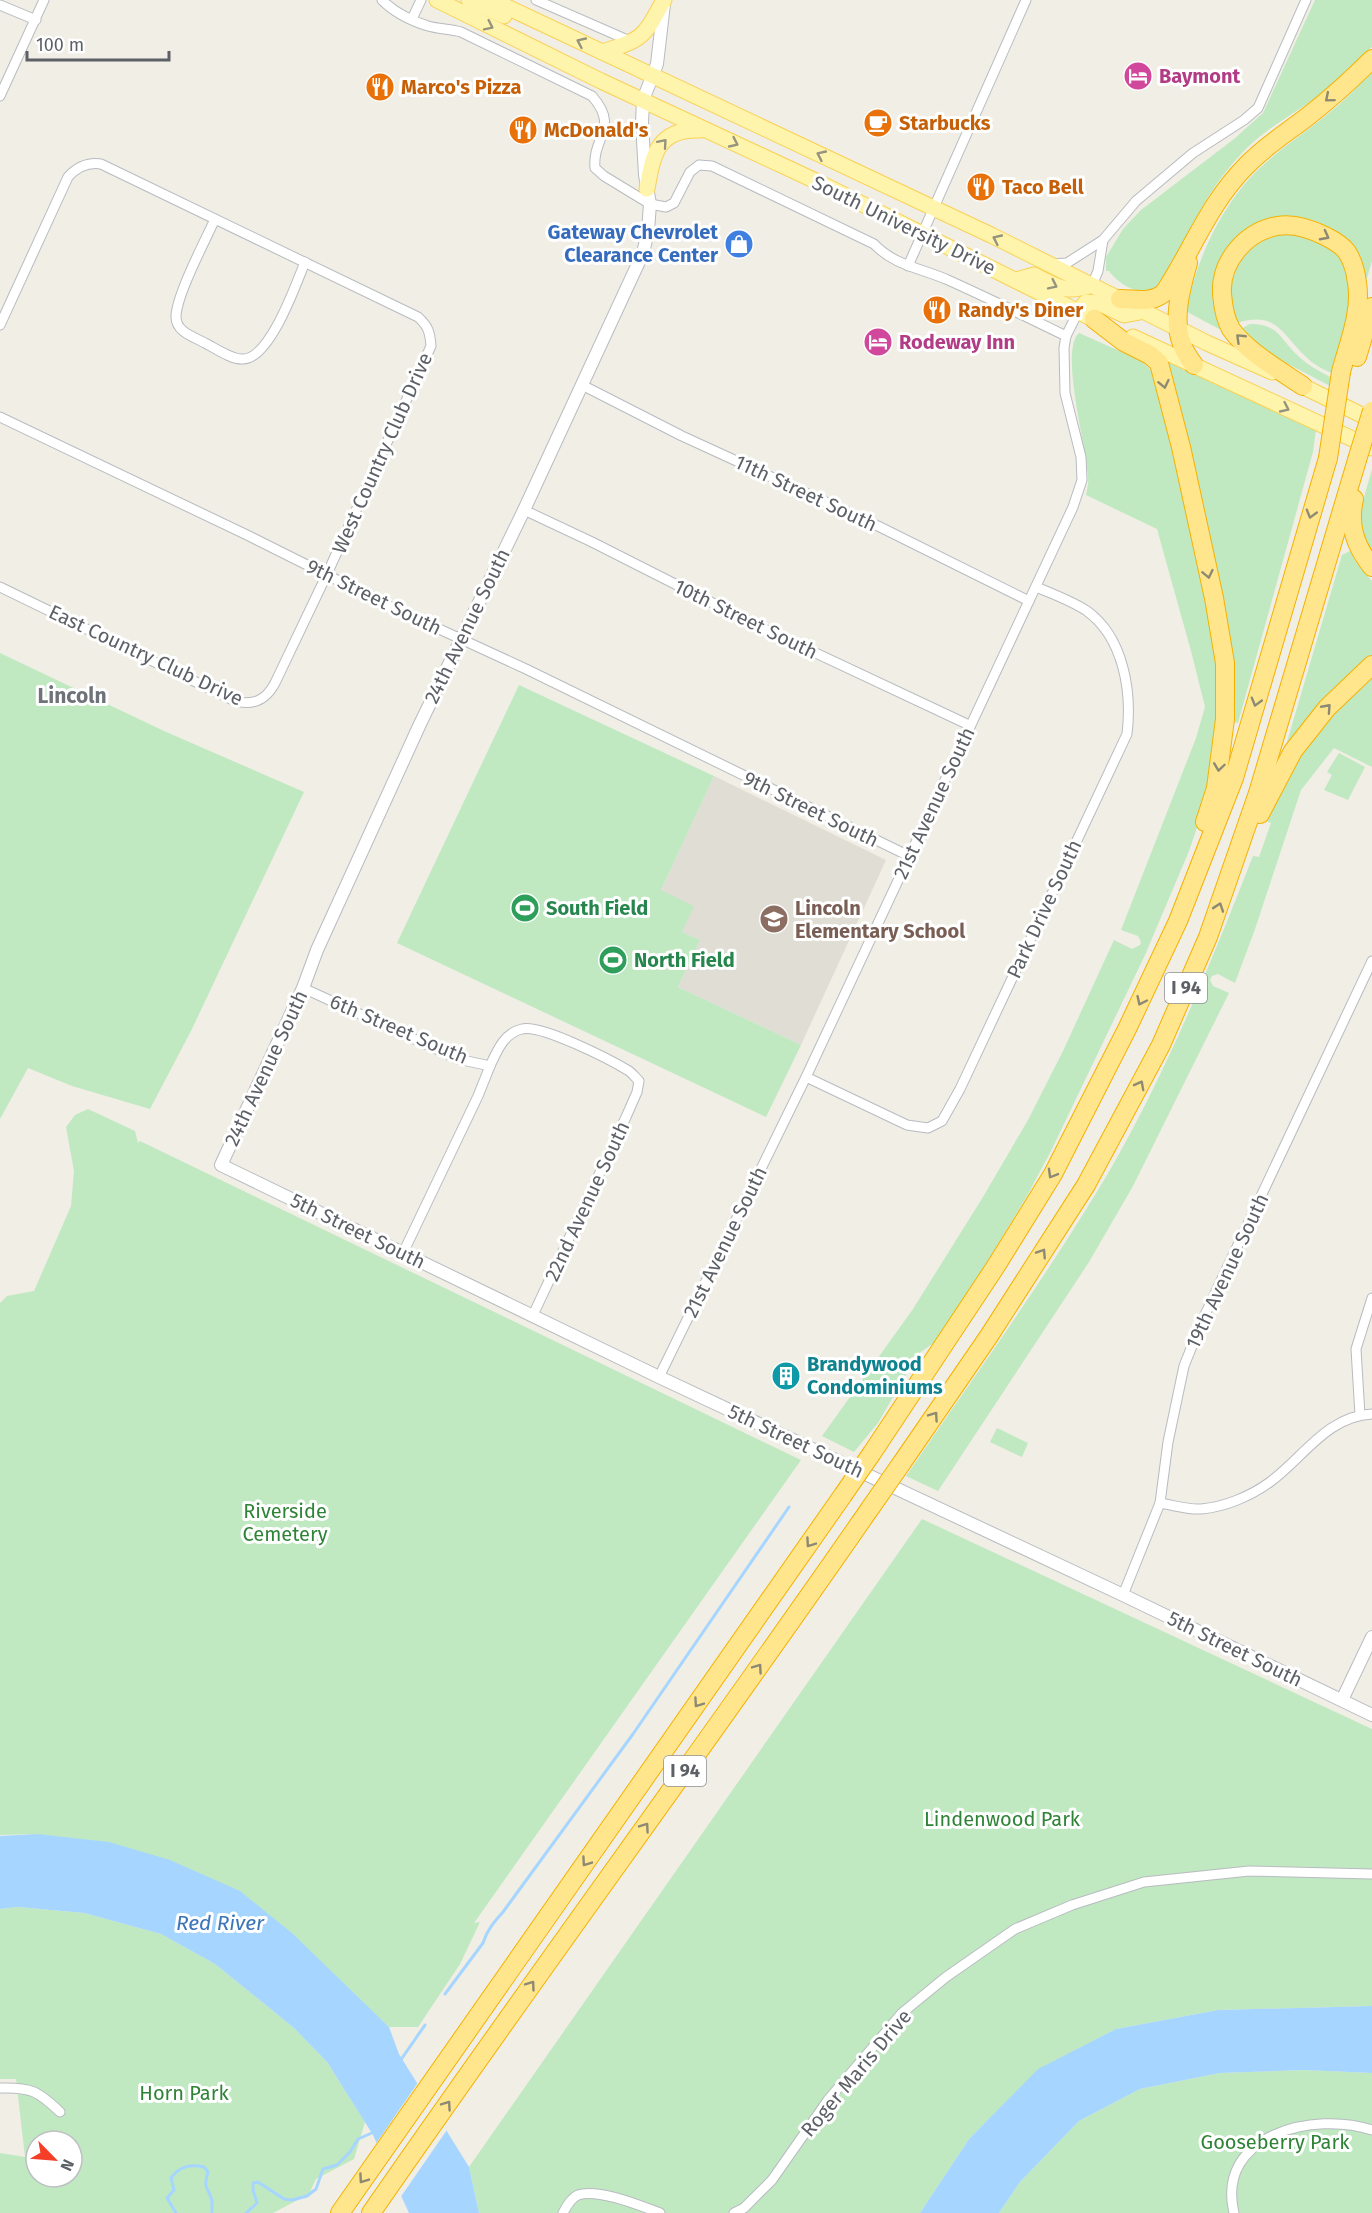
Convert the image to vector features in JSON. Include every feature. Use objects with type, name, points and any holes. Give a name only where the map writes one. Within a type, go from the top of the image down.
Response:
[{"type":"highway","points":[[1120,299],[1148,301],[1164,293],[1203,222],[1224,191],[1245,166],[1276,139],[1307,117],[1372,59]]},
{"type":"highway","points":[[1194,365],[1182,346],[1177,327],[1181,290],[1203,222]]},
{"type":"highway","points":[[1303,386],[1254,352],[1232,330],[1224,310],[1222,285],[1227,263],[1244,241],[1277,226],[1297,226],[1316,231],[1333,240],[1347,252],[1358,284],[1346,374]]},
{"type":"highway","name":"I 94","points":[[339,2213],[872,1453],[996,1266],[1053,1174],[1127,1029],[1178,921],[1234,778],[1328,458],[1346,374],[1372,307]]},
{"type":"highway","points":[[1086,315],[1159,363],[1181,447],[1214,598],[1225,663],[1226,719],[1216,788],[1159,962]]},
{"type":"highway","name":"I 94","points":[[371,2213],[901,1464],[989,1336],[1086,1185],[1161,1045],[1208,937],[1258,793],[1364,457],[1372,411]]},
{"type":"highway","points":[[1372,420],[1351,514],[1355,541],[1372,567]]},
{"type":"highway","points":[[1233,866],[1293,751],[1327,708],[1372,665]]},
{"type":"main road","name":"South University Drive","points":[[437,0],[820,183],[1086,315],[1194,365],[1364,457]]},
{"type":"main road","points":[[469,0],[507,18],[524,15]]},
{"type":"main road","name":"South University Drive","points":[[492,0],[1050,264],[1372,420]]},
{"type":"main road","points":[[602,52],[641,37],[664,0]]},
{"type":"main road","points":[[647,189],[651,163],[667,136],[686,129],[707,130]]},
{"type":"main road","points":[[1016,280],[1034,275],[1064,290],[1077,290],[1092,285]]},
{"type":"main road","points":[[1086,315],[1086,302],[1098,303],[1125,315],[1145,311]]},
{"type":"street","points":[[0,96],[44,0]]},
{"type":"street","points":[[382,0],[390,8],[412,19],[430,27],[461,32],[592,96],[604,116],[605,127],[594,156],[595,168],[650,204],[666,207],[674,203],[690,172],[699,165],[712,166],[874,244],[885,256],[946,279],[1066,336]]},
{"type":"street","points":[[412,19],[421,0]]},
{"type":"street","points":[[536,0],[632,42]]},
{"type":"street","name":"24th Avenue South","points":[[221,1165],[303,988],[322,940],[420,724],[524,510],[643,253],[648,231],[650,204],[642,133],[643,100],[657,64],[664,0]]},
{"type":"street","points":[[908,266],[1026,0]]},
{"type":"street","points":[[1050,264],[1067,263],[1103,240],[1136,201],[1193,153],[1244,120],[1258,108],[1306,0]]},
{"type":"street","points":[[0,5],[36,20]]},
{"type":"street","name":"West Country Club Drive","points":[[0,325],[68,177],[82,166],[92,163],[101,164],[418,316],[426,324],[431,346],[327,574]]},
{"type":"street","points":[[215,219],[177,305],[176,320],[184,332],[240,360],[253,358],[266,343],[288,304],[305,262]]},
{"type":"street","points":[[1092,285],[1098,271],[1103,240]]},
{"type":"street","name":"21st Avenue South","points":[[659,1377],[806,1077],[1073,507],[1082,480],[1081,457],[1065,393],[1064,348],[1066,336],[1086,315]]},
{"type":"street","name":"11th Street South","points":[[582,385],[682,436],[878,526],[1029,601]]},
{"type":"street","name":"9th Street South","points":[[0,417],[909,856]]},
{"type":"street","name":"10th Street South","points":[[524,510],[754,624],[969,725]]},
{"type":"street","name":"East Country Club Drive","points":[[0,587],[235,701],[256,703],[275,683],[327,574]]},
{"type":"street","name":"Park Drive South","points":[[806,1077],[907,1125],[928,1128],[942,1121],[960,1089],[1127,734],[1129,717],[1124,664],[1104,628],[1087,611],[1036,586]]},
{"type":"street","name":"19th Avenue South","points":[[1123,1595],[1160,1503],[1170,1432],[1184,1366],[1202,1321],[1372,961]]},
{"type":"street","name":"6th Street South","points":[[303,988],[458,1059],[490,1066],[500,1044],[509,1035],[522,1029],[538,1029],[579,1046],[632,1073],[639,1082],[638,1085]]},
{"type":"street","points":[[403,1253],[490,1066]]},
{"type":"street","name":"22nd Avenue South","points":[[533,1315],[626,1117],[638,1085]]},
{"type":"street","name":"5th Street South","points":[[221,1165],[659,1377],[1372,1715]]},
{"type":"street","points":[[1360,1415],[1356,1349],[1372,1298]]},
{"type":"street","points":[[1160,1503],[1200,1509],[1222,1505],[1245,1496],[1270,1482],[1335,1425],[1360,1415],[1372,1414]]},
{"type":"street","points":[[1342,1700],[1372,1637]]},
{"type":"street","name":"Roger Maris Drive","points":[[734,2213],[744,2208],[772,2180],[828,2100],[902,2013],[946,1977],[1015,1929],[1072,1905],[1144,1882],[1249,1871],[1372,1874]]},
{"type":"street","points":[[0,2088],[14,2087],[40,2093],[60,2112]]},
{"type":"street","points":[[1234,2213],[1232,2188],[1237,2170],[1246,2154],[1258,2143],[1276,2134],[1314,2125],[1342,2123],[1372,2130]]},
{"type":"street","points":[[563,2213],[566,2205],[578,2195],[594,2195],[614,2197],[660,2213]]},
{"type":"shaded area","name":"Lincoln Elementary School","points":[[714,776],[886,860],[801,1045],[678,987],[700,940],[682,932],[661,890]]},
{"type":"green space","points":[[1315,0],[1372,0],[1372,47],[1311,101],[1262,134],[1234,162],[1199,212],[1162,286],[1142,291],[1121,283],[1109,271],[1106,271],[1106,257],[1123,229],[1141,210],[1234,139],[1263,113]]},
{"type":"green space","points":[[1372,73],[1372,261],[1364,288],[1354,253],[1348,243],[1334,230],[1306,218],[1276,218],[1261,223],[1238,237],[1223,331],[1189,313],[1187,310],[1195,275],[1218,223],[1239,191],[1268,160],[1334,109]]},
{"type":"green space","points":[[1304,232],[1335,250],[1347,271],[1350,300],[1348,316],[1334,374],[1309,360],[1277,326],[1270,322],[1250,320],[1237,323],[1230,306],[1230,277],[1249,247],[1274,234]]},
{"type":"green space","points":[[1250,324],[1267,326],[1272,329],[1300,358],[1332,378],[1330,386],[1256,347],[1239,330]]},
{"type":"green space","points":[[1079,333],[1142,361],[1157,377],[1221,665],[1212,784],[1189,851],[1145,955],[1028,1194],[972,1287],[935,1342],[918,1354],[878,1423],[854,1452],[822,1436],[913,1309],[983,1197],[1028,1120],[1063,1051],[1114,940],[1132,949],[1140,945],[1138,936],[1121,930],[1196,738],[1205,707],[1157,529],[1086,495],[1087,463],[1076,400],[1072,359],[1074,343]]},
{"type":"green space","points":[[1167,362],[1316,430],[1313,452],[1238,723],[1233,722]]},
{"type":"green space","points":[[1372,469],[1372,555],[1366,543],[1361,522],[1363,502]]},
{"type":"green space","points":[[1350,551],[1357,564],[1372,581],[1372,657],[1284,752],[1342,555]]},
{"type":"green space","points":[[0,653],[164,731],[304,792],[191,1031],[150,1109],[72,1086],[28,1068],[0,1119]]},
{"type":"green space","points":[[1372,675],[1372,767],[1334,748],[1301,790],[1235,983],[1218,974],[1212,976],[1210,980],[1213,986],[1229,993],[1133,1186],[1089,1262],[938,1491],[906,1476],[1036,1286],[1110,1170],[1169,1055],[1253,856],[1259,857],[1271,823],[1266,821],[1286,779],[1325,725]]},
{"type":"green space","points":[[519,685],[714,776],[661,890],[694,906],[682,932],[700,940],[678,987],[801,1045],[766,1117],[397,943]]},
{"type":"green space","points":[[1339,753],[1365,767],[1348,800],[1324,790],[1332,775],[1327,772]]},
{"type":"green space","name":"Riverside Cemetery","points":[[88,1109],[135,1131],[138,1143],[140,1141],[801,1460],[474,1923],[480,1922],[460,1964],[418,2027],[389,2027],[347,1988],[37,1834],[0,1835],[0,1303],[7,1296],[34,1291],[71,1206],[74,1171],[66,1127],[75,1115]]},
{"type":"green space","points":[[997,1428],[1028,1443],[1022,1457],[990,1442]]},
{"type":"green space","name":"Lindenwood Park","points":[[922,1519],[1372,1729],[1372,2006],[1218,2010],[1116,2029],[1038,2070],[969,2139],[920,2213],[479,2213],[469,2167]]},
{"type":"green space","name":"Horn Park","points":[[18,1907],[84,1913],[161,1934],[215,1964],[294,2028],[327,2062],[365,2122],[354,2159],[316,2179],[309,2194],[273,2213],[0,2213],[0,2153],[24,2157],[24,2189],[84,2189],[84,2129],[24,2129],[24,2148],[16,2079],[0,2079],[0,1909]]},
{"type":"green space","name":"Gooseberry Park","points":[[1304,2070],[1372,2073],[1372,2213],[999,2213],[1020,2182],[1079,2121],[1140,2089],[1220,2073]]},
{"type":"water","name":"Red River","points":[[37,1834],[109,1842],[170,1860],[240,1891],[293,1934],[389,2027],[399,2054],[469,2167],[479,2213],[409,2213],[373,2135],[327,2062],[294,2028],[215,1964],[161,1934],[84,1913],[18,1907],[0,1909],[0,1836]]},
{"type":"water","points":[[1372,2006],[1372,2073],[1304,2070],[1220,2073],[1140,2089],[1079,2121],[1020,2182],[999,2213],[920,2213],[969,2139],[1038,2069],[1116,2029],[1218,2010]]},
{"type":"pier","points":[[419,2081],[449,2127],[400,2198],[375,2145]]},
{"type":"waterway","points":[[445,1994],[483,1943],[491,1926],[633,1734],[789,1507]]},
{"type":"waterway","points":[[400,2061],[425,2025]]},
{"type":"waterway","points":[[246,2213],[257,2203],[253,2183],[258,2182],[284,2199],[292,2200],[307,2196],[316,2189],[323,2169],[337,2165],[350,2152],[358,2139],[374,2132]]},
{"type":"waterway","points":[[176,2213],[167,2198],[174,2190],[171,2178],[182,2168],[194,2166],[204,2167],[208,2172],[206,2186],[211,2197],[212,2213]]},
{"type":"place","name":"Baymont","points":[[1138,76]]},
{"type":"place","name":"Marco's Pizza","points":[[380,87]]},
{"type":"place","name":"Starbucks","points":[[878,123]]},
{"type":"place","name":"McDonald's","points":[[523,130]]},
{"type":"place","name":"Taco Bell","points":[[981,187]]},
{"type":"place","name":"Gateway Chevrolet Clearance Center","points":[[739,244]]},
{"type":"place","name":"Randy's Diner","points":[[937,310]]},
{"type":"place","name":"Rodeway Inn","points":[[878,342]]},
{"type":"place","name":"South Field","points":[[525,908]]},
{"type":"place","name":"Lincoln Elementary School","points":[[774,919]]},
{"type":"place","name":"North Field","points":[[613,960]]},
{"type":"place","name":"Brandywood Condominiums","points":[[786,1376]]},
{"type":"district","name":"Lincoln","points":[[72,696]]}]
